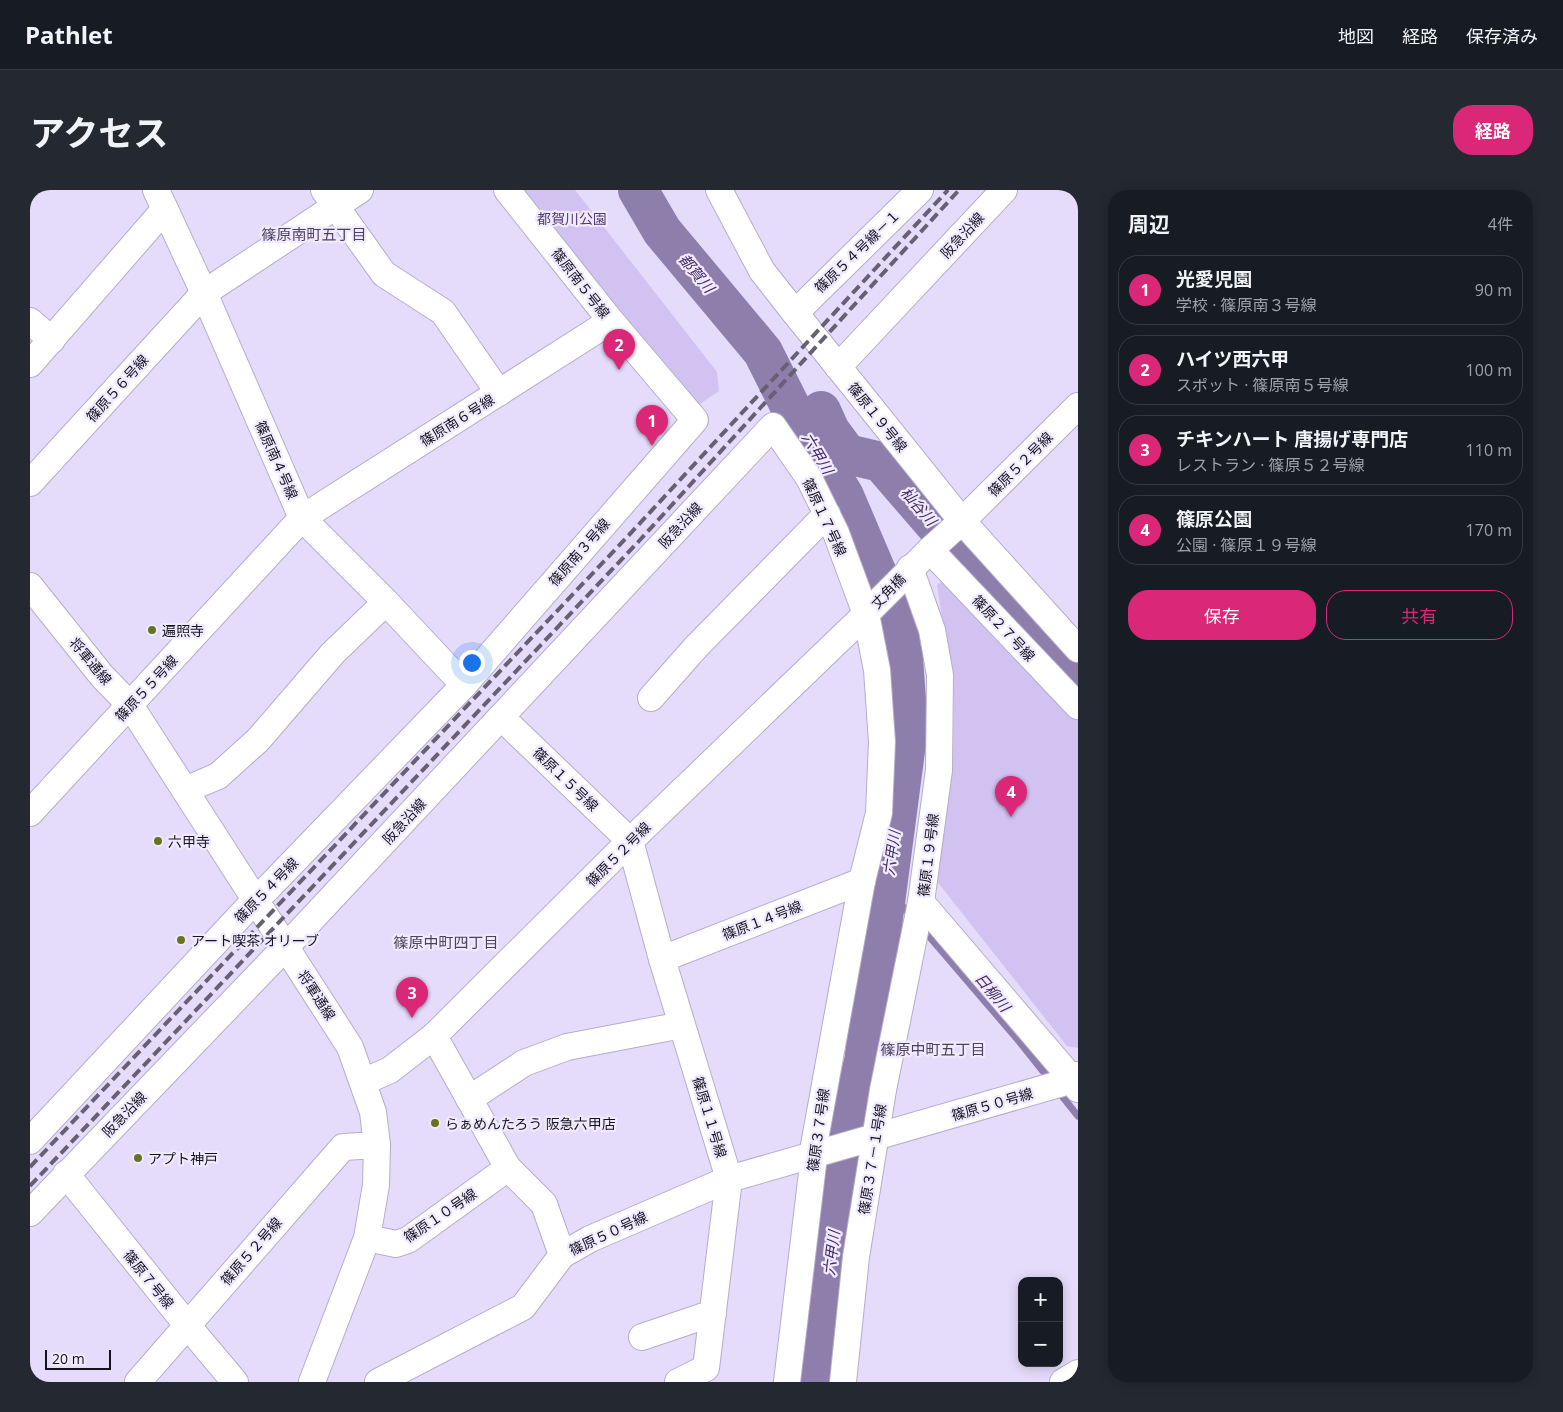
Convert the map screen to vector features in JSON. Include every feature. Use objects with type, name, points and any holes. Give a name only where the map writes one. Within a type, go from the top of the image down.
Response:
[{"type":"street","name":"篠原５６号線","points":[[30,484],[204,293],[330,198],[360,190]]},
{"type":"street","name":"篠原南５号線","points":[[507,190],[611,321],[695,420]]},
{"type":"street","name":"篠原１９号線","points":[[719,190],[762,271],[962,521]]},
{"type":"street","name":"篠原５４号線－１","points":[[794,312],[920,190]]},
{"type":"street","name":"阪急沿線","points":[[838,367],[1004,190]]},
{"type":"street","points":[[330,198],[384,274],[443,312],[499,393]]},
{"type":"street","points":[[30,364],[52,340],[160,199]]},
{"type":"street","name":"篠原南４号線","points":[[160,199],[204,293],[302,518],[386,602],[464,685]]},
{"type":"street","points":[[30,321],[52,340]]},
{"type":"street","name":"篠原南６号線","points":[[302,518],[611,321]]},
{"type":"street","name":"篠原５２号線","points":[[930,550],[962,521],[1078,406]]},
{"type":"street","name":"篠原南３号線","points":[[464,685],[695,420]]},
{"type":"street","name":"阪急沿線","points":[[30,1213],[286,947],[772,426]]},
{"type":"street","name":"篠原１７号線","points":[[772,426],[809,478],[836,533],[866,614]]},
{"type":"street","points":[[651,698],[696,647],[827,514]]},
{"type":"street","name":"篠原５５号線","points":[[30,813],[302,518]]},
{"type":"street","points":[[962,521],[1078,650]]},
{"type":"street","points":[[910,568],[930,550]]},
{"type":"street","name":"篠原２７号線","points":[[930,550],[1078,706]]},
{"type":"street","name":"篠原１９号線","points":[[910,568],[932,630],[940,676],[939,770],[921,904],[1074,1081]]},
{"type":"street","name":"丈角橋","points":[[866,614],[910,568]]},
{"type":"street","name":"将軍通線","points":[[30,586],[102,676],[130,705],[350,1047],[363,1082],[373,1112],[377,1145],[376,1185],[367,1238],[312,1382]]},
{"type":"street","points":[[185,790],[218,776],[258,740],[333,654],[386,602]]},
{"type":"street","points":[[862,881],[879,812],[882,742],[877,670],[866,614]]},
{"type":"street","name":"篠原５２号線","points":[[363,1082],[390,1070],[434,1036],[630,841],[866,614]]},
{"type":"street","name":"篠原５４号線","points":[[30,1140],[255,900],[464,685]]},
{"type":"street","name":"篠原１５号線","points":[[501,717],[630,841]]},
{"type":"street","name":"篠原１１号線","points":[[630,841],[662,959],[729,1179],[705,1375],[678,1382]]},
{"type":"street","name":"篠原１４号線","points":[[662,959],[862,881]]},
{"type":"street","name":"篠原３７号線","points":[[787,1382],[814,1156],[812,1156],[862,881]]},
{"type":"street","name":"篠原３７－１号線","points":[[843,1382],[856,1257],[875,1138],[921,904]]},
{"type":"street","points":[[469,1099],[524,1063],[567,1047],[682,1025]]},
{"type":"street","points":[[434,1036],[508,1168],[544,1204],[562,1255]]},
{"type":"street","name":"篠原５０号線","points":[[378,1382],[523,1307],[562,1255],[590,1239],[729,1179],[1074,1081]]},
{"type":"street","name":"篠原５２号線","points":[[138,1382],[343,1147],[377,1145]]},
{"type":"street","name":"篠原１０号線","points":[[367,1238],[396,1244],[408,1240],[508,1168]]},
{"type":"street","name":"篠原７号線","points":[[66,1174],[187,1326],[235,1382]]},
{"type":"street","points":[[642,1337],[713,1312]]},
{"type":"street","points":[[1063,1382],[1078,1373]]},
{"type":"green space","name":"都賀川公園","points":[[524,190],[575,190],[717,372],[719,391],[697,406]]},
{"type":"green space","points":[[942,581],[950,583],[1078,720],[1078,1048],[1067,1046],[936,880],[934,868],[953,765],[954,694],[937,585]]},
{"type":"waterway","name":"六甲川","points":[[638,190],[662,231],[763,352],[789,404],[844,496],[901,630],[908,728],[864,1062],[848,1121],[814,1382]]},
{"type":"waterway","name":"杣谷川","points":[[821,411],[830,431],[847,454],[881,462],[957,550],[1078,676]]},
{"type":"waterway","name":"日柳川","points":[[886,887],[911,916]]},
{"type":"waterway","name":"日柳川","points":[[922,928],[1050,1080]]},
{"type":"waterway","name":"日柳川","points":[[1058,1091],[1078,1116]]},
{"type":"railway","points":[[30,1167],[629,535],[948,190]]},
{"type":"railway","points":[[30,1186],[639,541],[959,190]]},
{"type":"place","name":"ハイツ西六甲","points":[[619,370]]},
{"type":"place","name":"光愛児園","points":[[652,446]]},
{"type":"place","name":"遍照寺","points":[[152,630]]},
{"type":"place","name":"篠原公園","points":[[1011,817]]},
{"type":"place","name":"六甲寺","points":[[158,841]]},
{"type":"place","name":"アート喫茶 オリーブ","points":[[181,940]]},
{"type":"place","name":"チキンハート 唐揚げ専門店","points":[[412,1018]]},
{"type":"place","name":"らぁめんたろう 阪急六甲店","points":[[435,1123]]},
{"type":"place","name":"アプト神戸","points":[[138,1158]]},
{"type":"district","name":"篠原南町五丁目","points":[[314,234]]},
{"type":"district","name":"篠原中町四丁目","points":[[446,942]]},
{"type":"district","name":"篠原中町五丁目","points":[[933,1049]]},
{"type":"water label","name":"都賀川","points":[[697,273]]}]
